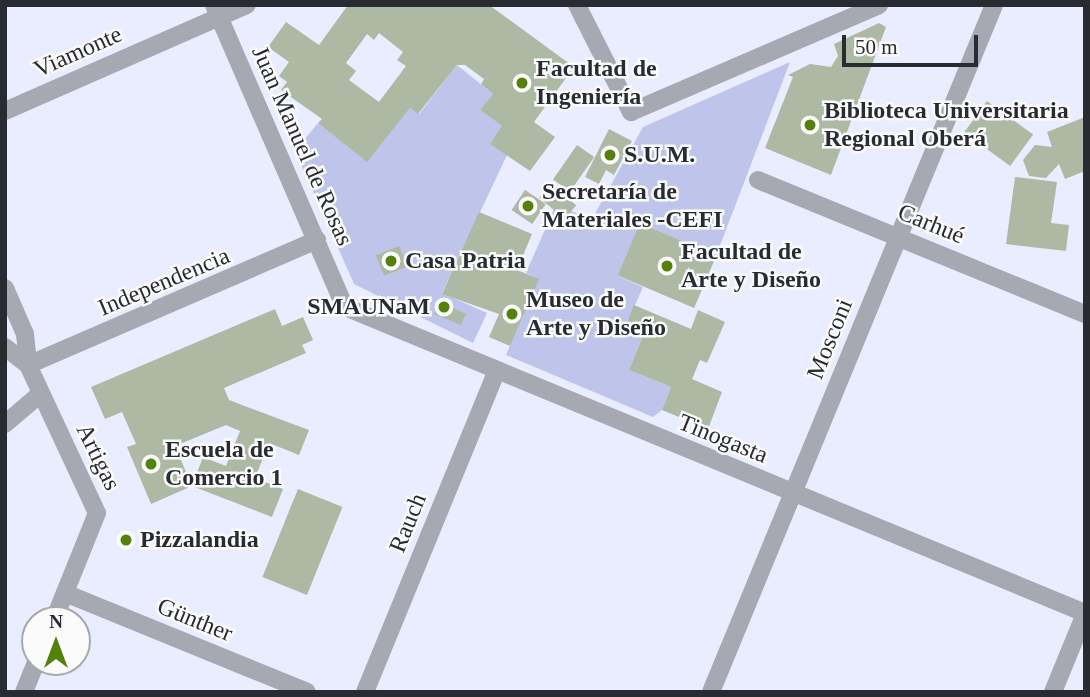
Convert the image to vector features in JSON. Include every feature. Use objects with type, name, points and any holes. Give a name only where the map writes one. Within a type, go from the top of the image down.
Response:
[{"type":"street","name":"Viamonte","points":[[5,111],[216,11],[247,5]]},
{"type":"street","points":[[577,5],[631,112],[879,5]]},
{"type":"street","name":"Mosconi","points":[[711,692],[994,5]]},
{"type":"street","name":"Juan Manuel de Rosas","points":[[216,11],[345,307]]},
{"type":"street","name":"Carhué","points":[[758,180],[1085,314]]},
{"type":"street","name":"Independencia","points":[[28,365],[317,240]]},
{"type":"street","points":[[5,288],[25,334],[28,365]]},
{"type":"street","name":"Tinogasta","points":[[345,307],[496,372],[1085,613]]},
{"type":"street","points":[[5,346],[28,365]]},
{"type":"street","name":"Artigas","points":[[28,365],[97,513],[60,606]]},
{"type":"street","name":"Rauch","points":[[365,692],[496,372]]},
{"type":"street","points":[[5,424],[40,394]]},
{"type":"street","name":"Günther","points":[[65,593],[307,692]]},
{"type":"street","points":[[1053,692],[1085,613]]},
{"type":"shaded area","points":[[790,62],[716,256],[641,223],[618,276],[643,287],[625,328],[643,336],[629,370],[671,387],[662,410],[653,417],[506,355],[538,279],[526,273],[554,209],[565,218],[571,211],[592,219],[643,127]]},
{"type":"shaded area","points":[[457,65],[493,94],[480,110],[502,126],[507,155],[442,293],[487,313],[473,343],[354,284],[295,151],[318,123],[367,161],[410,108],[419,114]]},
{"type":"building","name":"Facultad de Ingeniería","points":[[348,5],[489,5],[574,67],[534,122],[555,137],[530,171],[490,144],[502,126],[480,110],[493,94],[481,84],[484,79],[465,65],[457,65],[418,114],[410,108],[367,162],[318,123],[322,119],[281,90],[287,82],[279,76],[289,62],[268,47],[286,22],[319,45]],"holes":[[[379,33],[403,52],[397,60],[406,66],[379,102],[349,80],[356,71],[346,63],[367,34],[374,40]]]},
{"type":"building","points":[[879,23],[886,27],[831,175],[765,148],[793,77],[788,75],[810,64],[831,67],[838,56],[834,44]]},
{"type":"building","points":[[987,101],[1033,135],[1010,166],[964,133]]},
{"type":"building","points":[[1085,117],[1085,171],[1065,179],[1059,164],[1046,178],[1029,176],[1023,160],[1035,145],[1052,147],[1047,132]]},
{"type":"building","name":"S.U.M.","points":[[609,129],[632,141],[614,175],[606,170],[599,184],[585,177]]},
{"type":"building","points":[[577,145],[594,157],[570,191],[553,179]]},
{"type":"building","points":[[1015,177],[1057,182],[1051,223],[1069,225],[1066,251],[1006,244]]},
{"type":"building","points":[[551,184],[576,205],[565,219],[539,198]]},
{"type":"building","name":"Secretaría de Materiales -CEFI","points":[[525,190],[546,204],[532,224],[512,210]]},
{"type":"building","points":[[479,212],[532,234],[517,270],[539,279],[510,346],[489,337],[499,314],[442,294]]},
{"type":"building","name":"Facultad de Arte y Diseño","points":[[640,223],[716,255],[694,308],[618,275]]},
{"type":"building","name":"Casa Patria","points":[[399,246],[407,266],[384,276],[376,255]]},
{"type":"building","name":"SMAUNaM","points":[[439,301],[466,314],[461,325],[434,314]]},
{"type":"building","points":[[634,305],[691,329],[698,310],[725,322],[707,363],[700,360],[692,379],[722,392],[708,429],[662,410],[671,387],[629,370],[643,336],[625,328]]},
{"type":"building","points":[[275,309],[282,326],[303,317],[313,340],[302,345],[306,353],[224,388],[229,400],[309,430],[299,455],[269,443],[255,478],[283,489],[272,517],[192,486],[151,504],[127,447],[136,444],[122,412],[105,419],[91,387]],"holes":[[[226,425],[240,431],[226,466],[203,457],[192,486],[175,446]]]},
{"type":"building","points":[[298,489],[343,507],[307,595],[262,577]]},
{"type":"place","name":"Facultad de Ingeniería","points":[[522,83]]},
{"type":"place","name":"Biblioteca Universitaria Regional Oberá","points":[[810,125]]},
{"type":"place","name":"S.U.M.","points":[[610,155]]},
{"type":"place","name":"Secretaría de Materiales -CEFI","points":[[528,206]]},
{"type":"place","name":"Casa Patria","points":[[391,261]]},
{"type":"place","name":"Facultad de Arte y Diseño","points":[[667,266]]},
{"type":"place","name":"SMAUNaM","points":[[444,307]]},
{"type":"place","name":"Museo de Arte y Diseño","points":[[512,314]]},
{"type":"place","name":"Escuela de Comercio 1","points":[[151,464]]},
{"type":"place","name":"Pizzalandia","points":[[126,540]]}]
